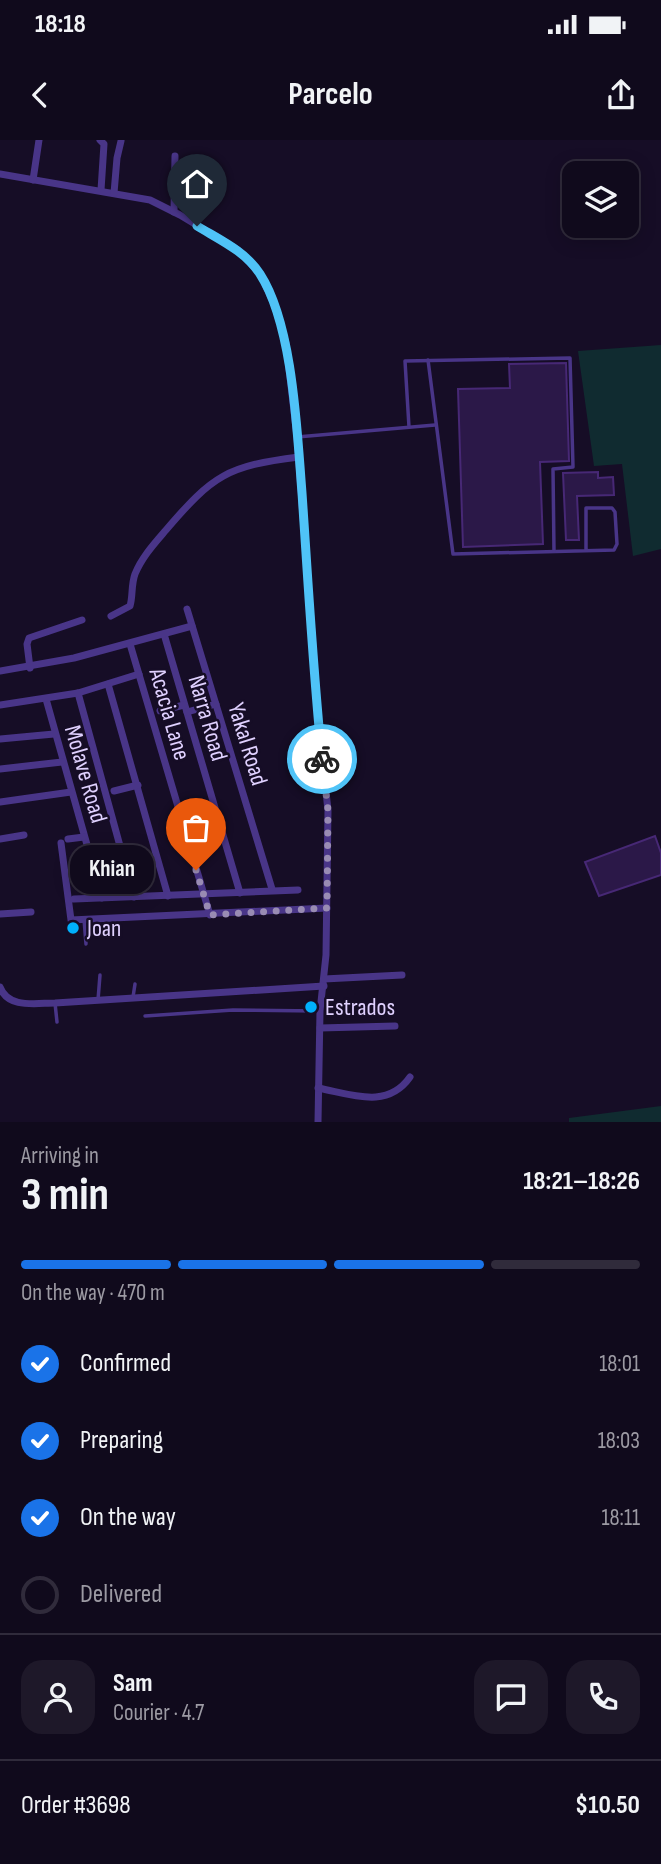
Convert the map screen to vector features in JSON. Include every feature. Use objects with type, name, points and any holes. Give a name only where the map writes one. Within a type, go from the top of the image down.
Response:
[{"type":"street","points":[[33,180],[39,140]]},
{"type":"street","points":[[100,140],[104,144],[101,190]]},
{"type":"street","points":[[114,193],[121,141]]},
{"type":"street","points":[[174,212],[175,156]]},
{"type":"street","points":[[0,174],[150,200],[238,250],[261,275],[274,304],[286,344],[297,437],[328,810],[327,908],[320,1011],[318,1122]]},
{"type":"street","points":[[111,616],[130,606],[132,582],[145,555],[205,487],[236,469],[299,457]]},
{"type":"street","name":"Yakal Road","points":[[187,609],[272,890]]},
{"type":"street","points":[[30,668],[27,644],[29,638],[82,620]]},
{"type":"street","points":[[0,671],[30,668],[192,626]]},
{"type":"street","name":"Narra Road","points":[[164,634],[240,893]]},
{"type":"street","name":"Acacia Lane","points":[[130,644],[210,915]]},
{"type":"street","points":[[0,705],[78,693],[139,674]]},
{"type":"street","points":[[108,684],[168,895]]},
{"type":"street","points":[[78,693],[134,897]]},
{"type":"street","name":"Molave Road","points":[[46,699],[102,898]]},
{"type":"street","points":[[160,711],[216,704]]},
{"type":"street","points":[[0,739],[54,734]]},
{"type":"street","points":[[0,769],[62,762]]},
{"type":"street","points":[[114,791],[138,785]]},
{"type":"street","points":[[0,802],[71,792]]},
{"type":"street","points":[[0,839],[24,835]]},
{"type":"street","points":[[84,838],[64,841],[71,920],[327,908]]},
{"type":"street","points":[[74,900],[298,890]]},
{"type":"street","points":[[0,914],[31,912]]},
{"type":"street","points":[[0,1004],[98,1000],[402,975]]},
{"type":"street","points":[[0,987],[6,999],[13,1002]]},
{"type":"street","points":[[320,1028],[395,1026]]},
{"type":"street","points":[[318,1088],[353,1096],[386,1095],[396,1093],[410,1077]]},
{"type":"lane","points":[[409,427],[405,361],[570,358],[573,467],[553,469],[554,551]]},
{"type":"lane","points":[[428,360],[453,554],[554,551],[586,551],[614,550],[617,544],[615,512],[612,508],[586,508],[586,551]]},
{"type":"lane","points":[[297,437],[435,425]]},
{"type":"lane","points":[[320,739],[337,738]]},
{"type":"lane","points":[[325,785],[340,784]]},
{"type":"lane","points":[[84,919],[86,944]]},
{"type":"lane","points":[[98,1000],[100,975]]},
{"type":"lane","points":[[133,997],[135,984]]},
{"type":"lane","points":[[55,1003],[57,1022]]},
{"type":"lane","points":[[145,1016],[233,1010],[320,1011]]},
{"type":"green space","points":[[661,345],[661,549],[633,556],[622,464],[594,466],[578,351]]},
{"type":"green space","points":[[661,1106],[661,1122],[569,1122],[569,1118]]},
{"type":"building","points":[[566,363],[569,461],[540,462],[543,544],[463,547],[458,389],[510,388],[509,364]]},
{"type":"building","points":[[598,472],[598,478],[613,477],[614,495],[577,496],[579,540],[566,540],[563,473]]},
{"type":"building","points":[[655,836],[661,853],[661,875],[599,896],[585,862]]},
{"type":"way so far","points":[[196,870],[210,915],[327,908],[328,810],[322,759]]},
{"type":"place","name":"Khian","points":[[196,870]]},
{"type":"place","name":"Joan","points":[[73,928]]},
{"type":"place","name":"Estrados","points":[[311,1007]]},
{"type":"route","points":[[197,226],[238,250],[261,275],[274,304],[286,344],[297,437],[322,759]]}]
